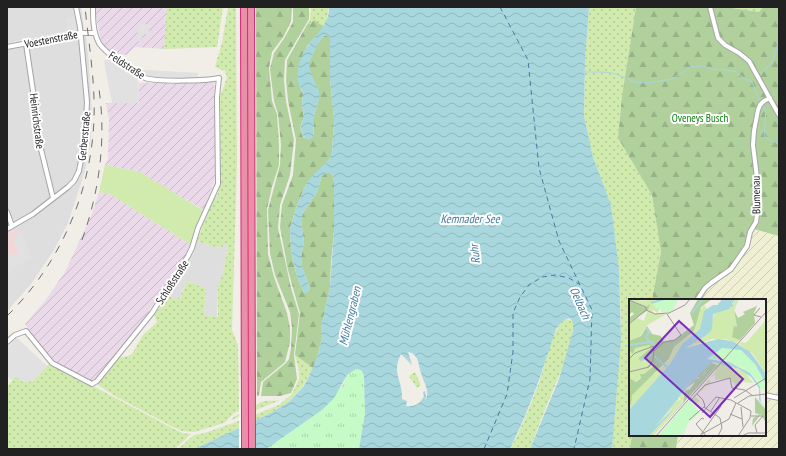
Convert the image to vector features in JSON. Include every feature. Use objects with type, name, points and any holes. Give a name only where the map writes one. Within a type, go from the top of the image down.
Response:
[{"type":"highway","points":[[244,7],[244,449]]},
{"type":"highway","points":[[251,7],[252,449]]},
{"type":"street","name":"Gerberstraße","points":[[7,229],[33,214],[53,198],[74,181],[79,171],[85,139],[87,102],[76,7]]},
{"type":"street","name":"Feldstraße","points":[[92,7],[95,33],[104,50],[113,58],[145,78],[158,80],[210,80],[219,78]]},
{"type":"street","points":[[710,7],[720,41],[739,53],[748,61],[779,115]]},
{"type":"street","name":"Voestenstraße","points":[[7,47],[80,33],[95,33]]},
{"type":"street","name":"Heinrichstraße","points":[[26,44],[37,133],[53,198]]},
{"type":"street","name":"Schloßstraße","points":[[7,342],[15,335],[27,332],[52,363],[92,384],[97,381],[152,313],[188,256],[201,221],[218,184],[217,97],[219,78]]},
{"type":"street","name":"Blumenau","points":[[698,299],[705,288],[731,269],[746,246],[750,232],[756,222],[758,186],[753,145],[754,131],[760,105],[764,100],[770,98]]},
{"type":"street","points":[[7,212],[12,226]]},
{"type":"street","points":[[766,395],[779,398]]},
{"type":"shaded area","points":[[7,7],[81,7],[84,28],[7,43]]},
{"type":"shaded area","points":[[96,7],[167,7],[164,49],[135,47],[127,55],[112,54],[102,44],[95,12]]},
{"type":"shaded area","points":[[74,16],[76,29],[68,30],[66,18]]},
{"type":"shaded area","points":[[138,24],[150,24],[149,34],[145,34],[139,42],[137,39]]},
{"type":"shaded area","points":[[86,36],[92,117],[91,139],[85,171],[68,223],[54,250],[31,284],[7,311],[7,50]]},
{"type":"shaded area","points":[[110,57],[138,75],[139,103],[112,103],[104,61]]},
{"type":"shaded area","points":[[134,69],[198,73],[198,79],[160,79],[145,75]]},
{"type":"shaded area","points":[[214,82],[217,133],[215,179],[204,210],[140,172],[105,165],[108,159],[109,119],[106,103],[139,103],[139,83]]},
{"type":"shaded area","points":[[99,192],[110,194],[191,245],[147,314],[96,381],[92,382],[47,357],[25,324],[45,301],[65,272],[92,214]]},
{"type":"shaded area","points":[[16,228],[18,233],[22,232],[31,259],[15,266],[7,276],[7,233]]},
{"type":"shaded area","points":[[22,232],[31,259],[15,266],[7,276],[7,254],[11,253],[12,256],[18,254],[13,239],[16,238],[15,234]]},
{"type":"shaded area","points":[[197,241],[219,248],[220,246],[223,247],[224,244],[228,245],[223,274],[218,285],[217,317],[204,315],[206,289],[188,281],[181,293],[183,295],[181,298],[179,297],[177,300],[166,294],[193,254]]},
{"type":"shaded area","points":[[17,338],[47,366],[33,381],[23,382],[15,376],[11,380],[7,376],[7,347]]},
{"type":"green space","points":[[167,7],[223,7],[217,47],[164,49]]},
{"type":"green space","points":[[228,7],[236,7],[237,162],[232,330],[238,345],[239,411],[234,413],[224,423],[194,432],[182,431],[115,396],[97,384],[118,358],[132,354],[143,335],[157,322],[154,314],[159,309],[166,294],[177,300],[179,297],[181,298],[183,295],[181,294],[188,281],[206,289],[204,315],[218,317],[218,285],[223,274],[228,245],[224,244],[223,247],[220,246],[219,248],[197,241],[213,200],[218,194],[221,166],[220,97],[227,78],[225,71],[215,67],[222,43]]},
{"type":"green space","points":[[256,7],[292,7],[291,21],[284,36],[272,52],[269,68],[272,101],[277,114],[279,165],[267,209],[268,254],[274,277],[287,313],[290,328],[290,342],[285,362],[261,382],[259,395],[257,396]]},
{"type":"green space","points":[[293,7],[309,7],[309,19],[285,60],[284,80],[286,101],[294,140],[290,175],[280,205],[278,228],[291,288],[299,314],[294,355],[297,379],[291,393],[280,396],[261,396],[263,382],[286,363],[289,359],[291,348],[292,327],[290,312],[275,275],[270,253],[268,210],[280,165],[281,145],[278,114],[274,101],[270,69],[274,53],[293,22]]},
{"type":"green space","points":[[311,7],[329,7],[324,27],[314,21],[310,24],[308,23],[310,20]]},
{"type":"green space","points":[[589,7],[636,7],[622,96],[618,138],[652,195],[661,252],[652,299],[629,299],[629,436],[632,436],[630,449],[612,449],[621,320],[619,269],[611,205],[593,157],[584,116],[585,61]]},
{"type":"green space","name":"Oveneys Busch","points":[[636,7],[725,7],[759,12],[763,7],[779,7],[779,236],[754,229],[747,246],[728,275],[710,286],[700,299],[652,299],[661,252],[652,195],[618,138],[622,96]]},
{"type":"green space","points":[[725,7],[763,7],[759,12]]},
{"type":"green space","points":[[314,20],[324,27],[307,46],[299,66],[298,75],[299,84],[303,94],[302,105],[304,118],[301,124],[301,131],[304,138],[314,134],[313,119],[319,99],[319,92],[311,75],[309,62],[317,44],[324,36],[327,35],[330,37],[331,42],[330,79],[334,120],[332,153],[328,161],[306,184],[290,228],[291,252],[297,277],[304,293],[308,292],[310,288],[302,267],[301,257],[304,242],[301,220],[303,213],[317,192],[322,176],[326,173],[333,175],[334,231],[330,287],[321,328],[321,342],[313,368],[295,355],[300,313],[288,270],[280,227],[282,205],[293,175],[296,140],[288,101],[286,80],[287,60],[308,23],[310,24]]},
{"type":"green space","points":[[105,165],[140,172],[204,211],[191,245],[110,194],[99,192]]},
{"type":"green space","points":[[754,229],[779,236],[779,449],[676,449],[678,436],[766,436],[766,299],[700,299],[710,286],[728,275],[747,246]]},
{"type":"green space","points":[[564,319],[571,320],[573,322],[571,342],[564,364],[530,449],[510,449],[522,425],[539,383],[555,332],[559,324]]},
{"type":"green space","points":[[295,355],[313,368],[303,386],[290,401],[271,413],[194,449],[178,449],[194,435],[205,433],[279,405],[292,394],[299,379],[299,371]]},
{"type":"green space","points":[[50,363],[170,427],[182,433],[191,434],[175,449],[7,449],[7,388],[15,376],[23,382],[33,381]]},
{"type":"green space","points":[[356,369],[361,370],[364,375],[365,414],[359,449],[266,449],[304,422],[343,385],[347,375]]},
{"type":"green space","points":[[415,372],[421,385],[417,388],[409,376]]},
{"type":"green space","points":[[283,399],[231,420],[236,416],[250,410],[262,401]]},
{"type":"green space","points":[[632,436],[678,436],[676,449],[630,449]]},
{"type":"water","name":"Kemnader See","points":[[329,7],[589,7],[585,61],[584,116],[593,157],[611,205],[619,269],[621,340],[612,449],[530,449],[559,379],[573,331],[571,319],[566,319],[560,323],[556,329],[538,383],[510,449],[359,449],[365,414],[364,375],[361,370],[356,369],[347,375],[334,398],[322,410],[266,449],[194,449],[271,413],[290,401],[304,386],[317,358],[321,342],[321,328],[330,287],[334,231],[333,175],[326,173],[322,176],[317,192],[303,213],[301,220],[304,242],[301,257],[302,267],[310,288],[308,292],[304,293],[297,277],[291,252],[290,228],[306,184],[328,161],[332,153],[334,120],[330,79],[330,37],[327,35],[324,36],[317,45],[309,62],[309,68],[319,92],[319,99],[313,119],[314,134],[312,138],[308,140],[303,136],[301,130],[301,124],[304,118],[302,106],[303,94],[298,82],[298,68],[304,51],[326,21]],"holes":[[[408,352],[412,353],[418,360],[426,386],[427,397],[425,400],[425,391],[423,392],[424,396],[419,403],[412,406],[406,406],[407,401],[402,399],[397,367],[401,354],[412,365]]]},
{"type":"pier","points":[[255,370],[256,449],[239,449],[240,377]]},
{"type":"waterway","points":[[760,74],[772,63],[779,40]]},
{"type":"waterway","points":[[585,72],[612,73],[634,82],[648,83],[672,79],[691,67],[704,66],[711,69],[736,72],[746,80],[751,80],[760,100]]},
{"type":"waterway","points":[[764,106],[766,114],[765,137],[779,144]]},
{"type":"ferry route","points":[[500,7],[528,60],[539,168],[559,241],[592,310],[590,379],[574,449]]},
{"type":"ferry route","points":[[484,449],[507,394],[513,352],[513,313],[520,297],[529,285],[542,277],[555,275],[569,278],[579,284]]},
{"type":"railway","points":[[7,316],[28,294],[61,243],[83,188],[90,158],[94,128],[92,64],[85,7]]},
{"type":"railway","points":[[82,240],[93,202],[100,162],[102,122],[98,83]]},
{"type":"water label","name":"Ruhr","points":[[475,254]]},
{"type":"water label","name":"Oelbach","points":[[580,303]]},
{"type":"water label","name":"Mühlengraben","points":[[350,316]]}]
